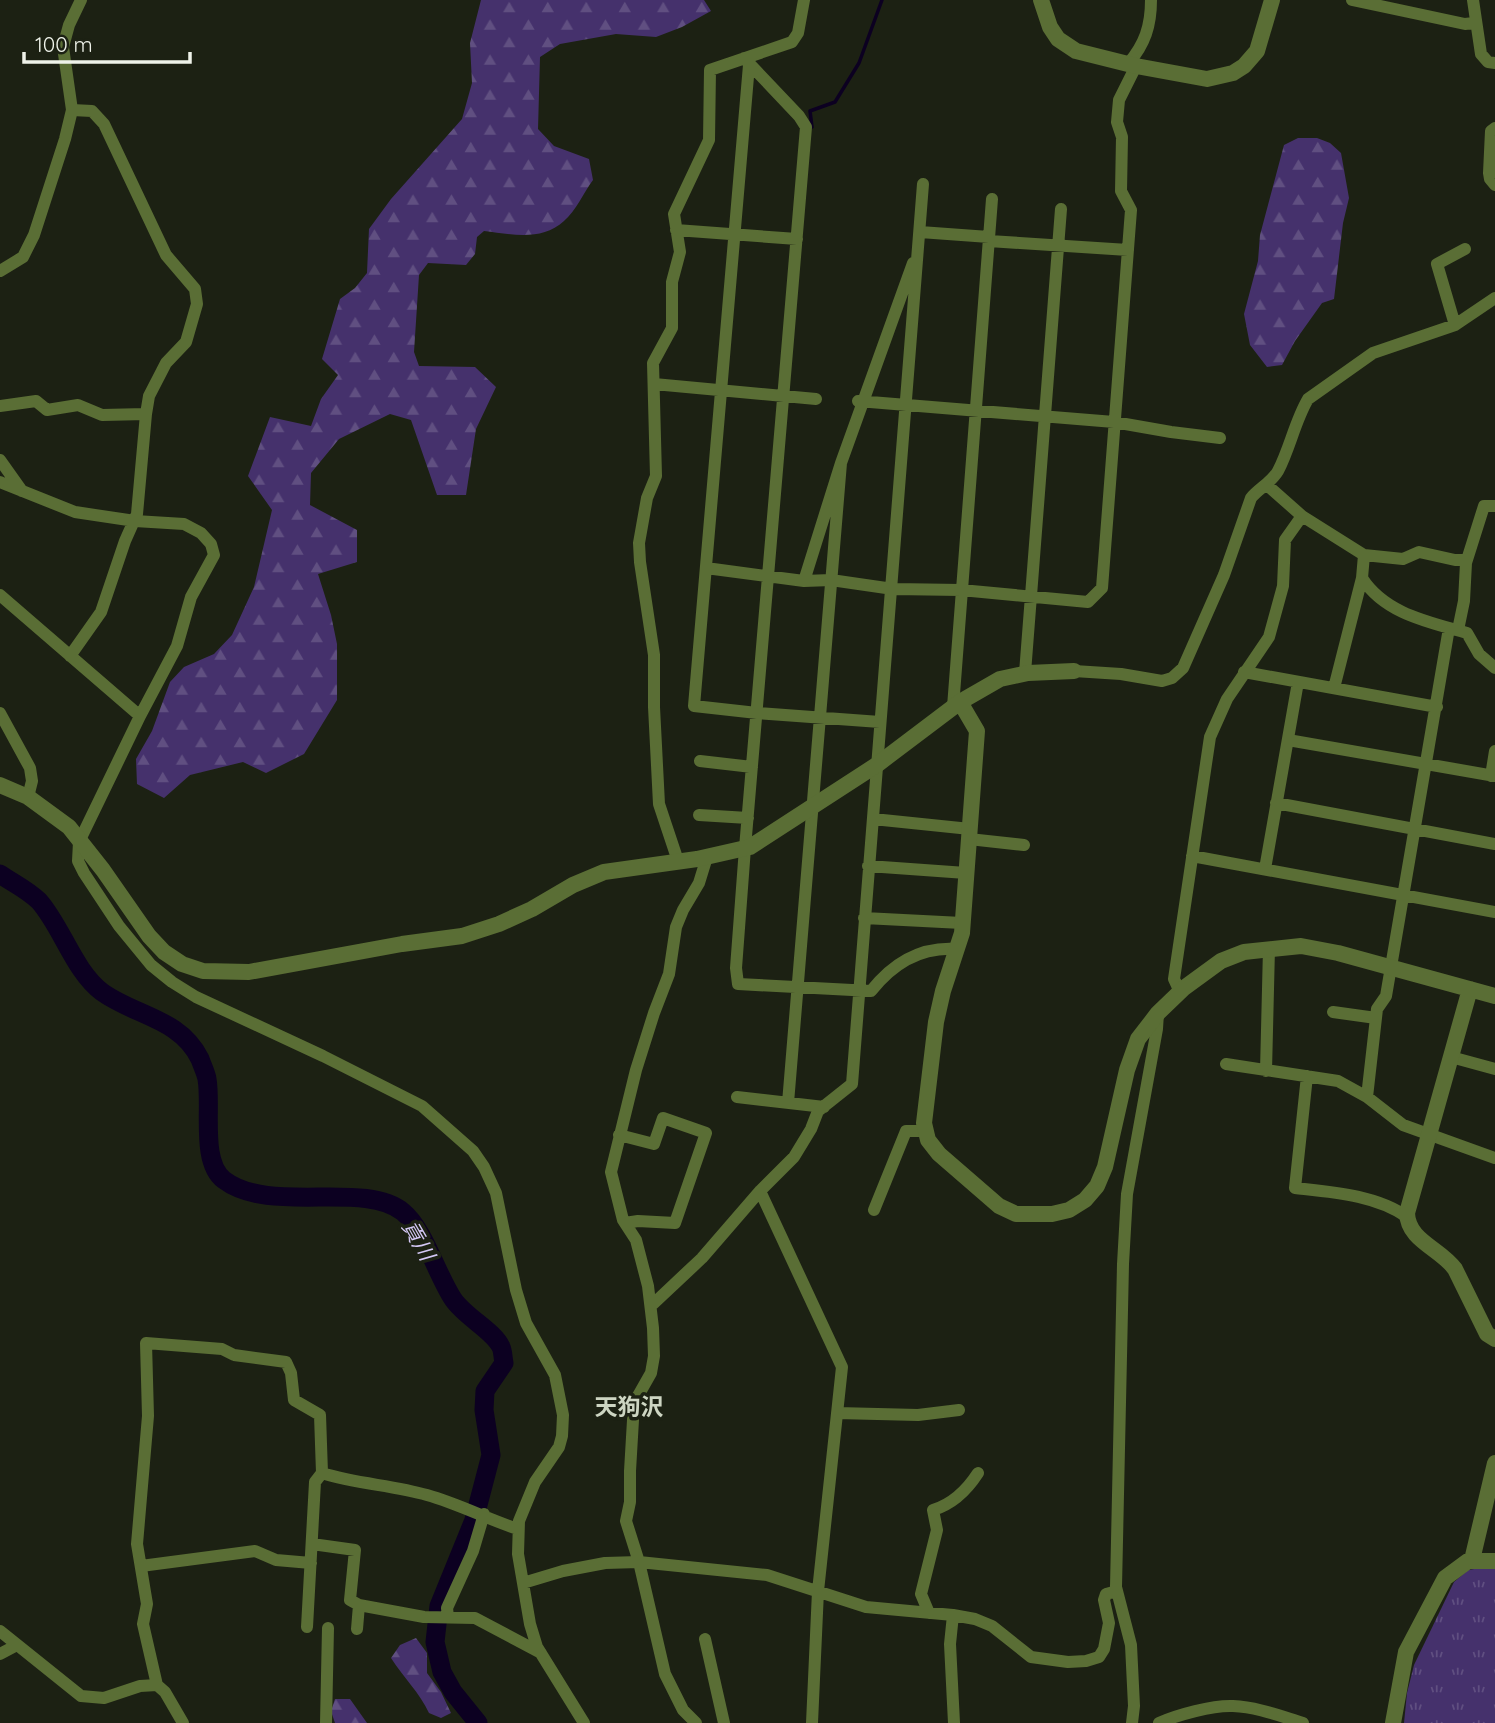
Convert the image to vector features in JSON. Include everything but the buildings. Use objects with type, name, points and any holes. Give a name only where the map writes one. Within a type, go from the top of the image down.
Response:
[{"type":"street","points":[[0,271],[23,257],[34,235],[65,139],[72,110],[63,47],[69,25],[81,0]]},
{"type":"street","points":[[678,861],[659,804],[654,655],[639,543],[643,516],[656,476],[653,363],[672,328],[672,282],[680,253],[674,214],[709,140],[710,71],[746,62],[792,42],[798,33],[804,0]]},
{"type":"street","points":[[1041,0],[1049,27],[1058,39],[1076,51],[1207,79],[1233,73],[1244,66],[1257,51],[1272,0]]},
{"type":"street","points":[[706,568],[893,589],[961,590],[1087,602],[1102,587],[1131,210],[1121,191],[1122,137],[1117,122],[1119,100],[1151,21],[1151,0]]},
{"type":"street","points":[[1352,0],[1465,24],[1475,23]]},
{"type":"street","points":[[1473,0],[1481,54],[1488,62],[1495,63]]},
{"type":"street","points":[[746,62],[735,234],[694,706],[880,722]]},
{"type":"street","points":[[746,62],[799,116],[806,127],[745,848],[736,968],[738,984],[871,991],[891,971],[919,953],[940,948],[958,949]]},
{"type":"street","points":[[71,656],[101,612],[135,521],[149,396],[166,363],[186,342],[197,304],[196,292],[166,255],[104,124],[92,111],[72,110]]},
{"type":"street","points":[[1495,128],[1491,131],[1489,173],[1495,185]]},
{"type":"street","points":[[650,1306],[702,1258],[760,1191],[794,1157],[811,1129],[818,1111],[852,1084],[923,184]]},
{"type":"street","points":[[992,199],[961,590],[957,704],[977,731],[970,834],[958,949],[936,1021],[925,1105],[925,1131],[928,1140],[939,1154],[999,1206],[1016,1214],[1052,1214],[1069,1210],[1085,1200],[1097,1186],[1105,1167],[1132,1053],[1138,1039],[1158,1013],[1180,992],[1221,961],[1244,952],[1301,946],[1338,953],[1495,996]]},
{"type":"street","points":[[1025,673],[1061,208]]},
{"type":"street","points":[[676,230],[797,239]]},
{"type":"street","points":[[920,232],[1128,250]]},
{"type":"street","points":[[804,581],[861,402],[918,249]]},
{"type":"street","points":[[1455,325],[1437,264],[1465,249]]},
{"type":"street","points":[[0,785],[28,797],[69,827],[149,936],[164,952],[182,964],[203,971],[224,973],[249,972],[402,944],[462,936],[499,924],[532,909],[573,885],[604,872],[707,857],[745,848],[764,839],[878,764],[957,704],[1000,679],[1025,673],[1074,671],[1121,674],[1162,681],[1172,678],[1183,668],[1224,575],[1251,498],[1267,485],[1278,470],[1308,399],[1373,353],[1455,325],[1495,298]]},
{"type":"street","points":[[654,384],[816,399]]},
{"type":"street","points":[[0,406],[36,401],[47,410],[78,405],[102,415],[146,414]]},
{"type":"street","points":[[861,402],[1114,422],[1220,438]]},
{"type":"street","points":[[0,460],[23,491]]},
{"type":"street","points":[[788,1102],[841,463]]},
{"type":"street","points":[[0,482],[75,512],[135,521],[184,524],[201,533],[211,544],[214,555],[191,597],[177,646],[79,842],[78,861],[119,926],[151,965],[172,982],[197,997],[422,1106],[473,1151],[484,1167],[496,1194],[516,1290],[526,1323],[555,1375],[563,1415],[559,1447],[526,1500],[518,1529],[518,1554],[530,1624],[541,1654],[584,1723]]},
{"type":"street","points":[[1267,485],[1302,516],[1364,555],[1403,559],[1419,552],[1467,560]]},
{"type":"street","points":[[1367,1097],[1377,1009],[1386,996],[1437,707],[1453,629],[1464,601],[1467,560],[1484,506],[1495,506]]},
{"type":"street","points":[[1180,992],[1174,979],[1210,737],[1217,718],[1244,672],[1269,637],[1283,586],[1285,540],[1302,516]]},
{"type":"street","points":[[1334,688],[1362,578],[1364,555]]},
{"type":"street","points":[[1362,578],[1374,594],[1399,611],[1467,633],[1479,654],[1495,668]]},
{"type":"street","points":[[0,595],[140,716]]},
{"type":"street","points":[[1244,672],[1437,707]]},
{"type":"street","points":[[1265,869],[1298,682]]},
{"type":"street","points":[[0,713],[30,768],[32,781],[28,797]]},
{"type":"street","points":[[1288,740],[1493,776],[1495,751]]},
{"type":"street","points":[[700,761],[752,767]]},
{"type":"street","points":[[1276,803],[1495,844]]},
{"type":"street","points":[[699,815],[748,818]]},
{"type":"street","points":[[873,819],[1024,845]]},
{"type":"street","points":[[1192,856],[1495,912]]},
{"type":"street","points":[[696,1723],[683,1710],[664,1674],[639,1562],[626,1521],[630,1502],[629,1471],[634,1403],[651,1373],[654,1356],[648,1286],[636,1240],[625,1223],[618,1204],[611,1172],[636,1070],[669,974],[676,927],[699,883],[707,857]]},
{"type":"street","points":[[868,866],[967,873]]},
{"type":"street","points":[[864,918],[962,923]]},
{"type":"street","points":[[1266,1071],[1269,948]]},
{"type":"street","points":[[1407,1217],[1470,989]]},
{"type":"street","points":[[1333,1012],[1376,1018]]},
{"type":"street","points":[[1132,1723],[1134,1706],[1131,1645],[1117,1591],[1123,1264],[1127,1205],[1158,1013]]},
{"type":"street","points":[[1451,1057],[1495,1069]]},
{"type":"street","points":[[1226,1063],[1338,1081],[1367,1097],[1403,1125],[1495,1158]]},
{"type":"street","points":[[1307,1076],[1295,1188],[1374,1202],[1397,1209],[1407,1217],[1412,1232],[1450,1262],[1487,1334],[1495,1339]]},
{"type":"street","points":[[737,1097],[824,1107]]},
{"type":"street","points":[[619,1135],[654,1144],[663,1118],[706,1133],[675,1223],[625,1223]]},
{"type":"street","points":[[874,1210],[906,1131],[925,1131]]},
{"type":"street","points":[[760,1191],[842,1367],[818,1591],[812,1723]]},
{"type":"street","points":[[178,1721],[165,1692],[158,1685],[143,1624],[147,1604],[137,1545],[148,1416],[146,1343],[222,1349],[234,1355],[286,1362],[291,1373],[294,1400],[320,1415],[322,1473],[315,1482],[307,1627]]},
{"type":"street","points":[[837,1412],[918,1415],[959,1410]]},
{"type":"street","points":[[1472,1560],[1495,1463]]},
{"type":"street","points":[[322,1473],[344,1480],[424,1494],[468,1508],[518,1529]]},
{"type":"street","points":[[929,1613],[921,1594],[937,1530],[933,1510],[967,1490],[978,1474]]},
{"type":"street","points":[[446,1617],[447,1608],[473,1551],[483,1514]]},
{"type":"street","points":[[312,1545],[355,1550],[350,1600],[359,1605],[424,1617],[475,1618],[541,1654]]},
{"type":"street","points":[[141,1566],[255,1551],[276,1560],[311,1563]]},
{"type":"street","points":[[1392,1723],[1403,1665],[1416,1631],[1445,1578],[1472,1560],[1495,1561]]},
{"type":"street","points":[[523,1583],[563,1571],[605,1563],[639,1562],[767,1575],[866,1607],[975,1619],[992,1626],[1031,1657],[1040,1660],[1086,1661],[1099,1657],[1104,1649],[1108,1623],[1104,1600],[1106,1594],[1117,1591]]},
{"type":"street","points":[[357,1629],[359,1605]]},
{"type":"street","points":[[953,1615],[950,1644],[954,1723]]},
{"type":"street","points":[[326,1723],[328,1628]]},
{"type":"street","points":[[0,1631],[81,1696],[104,1698],[140,1686],[158,1685]]},
{"type":"street","points":[[705,1639],[724,1723]]},
{"type":"street","points":[[0,1654],[17,1645]]},
{"type":"street","points":[[1160,1723],[1181,1714],[1232,1706],[1252,1708],[1303,1723]]},
{"type":"green space","points":[[481,0],[704,0],[711,11],[656,37],[616,34],[560,44],[540,57],[538,129],[554,146],[589,159],[593,180],[572,212],[555,228],[526,235],[484,231],[477,237],[475,254],[466,265],[428,263],[419,275],[414,352],[419,366],[475,367],[496,387],[476,429],[466,495],[437,495],[411,420],[390,414],[339,439],[311,473],[310,505],[357,530],[357,562],[318,574],[337,644],[337,700],[304,754],[266,773],[243,762],[190,775],[164,798],[137,784],[136,759],[152,731],[170,682],[184,667],[214,654],[232,635],[254,587],[272,510],[248,476],[270,417],[311,426],[321,399],[338,375],[322,359],[340,299],[355,288],[367,273],[369,229],[391,199],[462,119],[472,83],[470,43]]},
{"type":"green space","points":[[1298,138],[1317,138],[1330,143],[1341,153],[1349,198],[1343,223],[1334,299],[1322,303],[1282,365],[1267,367],[1250,345],[1244,314],[1258,261],[1260,235],[1284,145]]},
{"type":"green space","points":[[1495,1568],[1495,1723],[1404,1723],[1407,1693],[1414,1665],[1454,1582],[1468,1570]]},
{"type":"green space","points":[[416,1638],[427,1653],[427,1673],[441,1692],[451,1713],[441,1718],[429,1713],[391,1658],[400,1645]]},
{"type":"green space","points":[[335,1699],[350,1699],[367,1723],[335,1723],[331,1711]]},
{"type":"waterway","points":[[812,127],[810,111],[835,102],[859,63],[882,0]]},
{"type":"waterway","name":"貢川","points":[[0,874],[39,901],[84,973],[102,992],[169,1026],[191,1045],[200,1059],[206,1077],[212,1161],[224,1180],[243,1190],[266,1195],[365,1198],[386,1203],[403,1212],[424,1241],[453,1299],[492,1335],[501,1347],[504,1363],[485,1391],[484,1410],[491,1455],[474,1520],[439,1606],[435,1642],[442,1672],[453,1692],[478,1723]]},
{"type":"district","name":"天狗沢","points":[[629,1406]]}]
